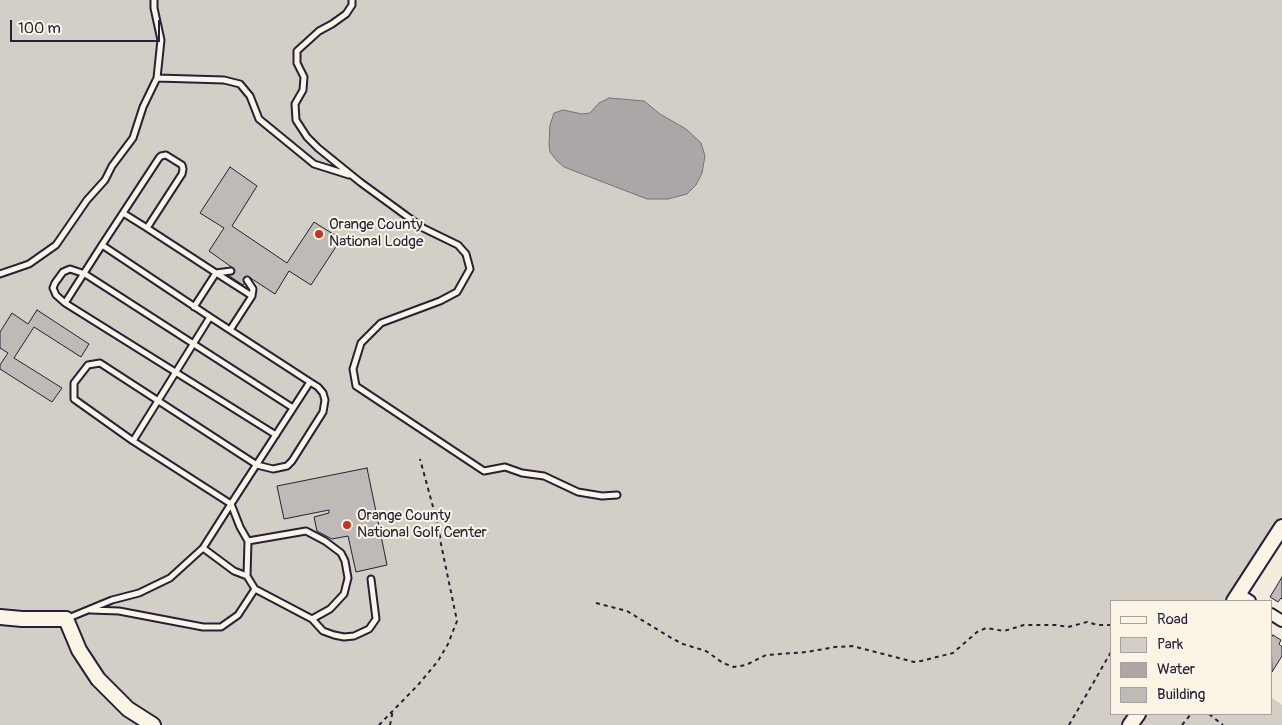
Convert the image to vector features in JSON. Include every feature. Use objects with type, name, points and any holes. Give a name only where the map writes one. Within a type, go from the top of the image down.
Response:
[{"type":"street","points":[[1241,599],[1282,526]]},
{"type":"street","points":[[0,616],[22,619],[66,619],[79,650],[98,679],[128,709],[153,725]]},
{"type":"lane","points":[[0,274],[29,264],[56,245],[87,200],[105,180],[112,166],[133,138],[143,107],[157,78],[161,40],[154,0]]},
{"type":"lane","points":[[352,0],[352,6],[346,14],[320,31],[298,50],[297,63],[304,77],[303,90],[295,104],[296,120],[307,137],[353,177],[423,228],[458,245],[466,254],[470,269],[457,292],[440,301],[382,323],[361,343],[353,369],[356,386],[484,471],[505,467],[522,473],[544,476],[578,492],[602,496],[617,495]]},
{"type":"lane","points":[[157,78],[224,80],[240,84],[250,96],[260,119],[314,164],[353,177]]},
{"type":"lane","points":[[65,303],[159,158],[164,155],[182,165],[183,172],[147,228]]},
{"type":"lane","points":[[123,214],[252,296]]},
{"type":"lane","points":[[102,245],[318,387],[323,394],[325,406],[320,418],[287,466],[272,469],[256,465],[100,363],[88,366],[74,383],[74,399],[133,441],[231,504],[248,541],[247,576],[255,589],[312,619],[323,631],[344,637],[354,636],[369,629],[376,619],[370,579]]},
{"type":"lane","points":[[276,435],[65,303],[54,292],[53,288],[58,278],[66,269],[85,274],[293,408]]},
{"type":"lane","points":[[194,307],[216,273],[231,271]]},
{"type":"lane","points":[[230,330],[252,296],[253,289],[247,280]]},
{"type":"lane","points":[[133,441],[210,317]]},
{"type":"lane","points":[[66,619],[112,600],[139,593],[170,578],[204,548],[310,382]]},
{"type":"lane","points":[[248,541],[306,531],[325,541],[341,553],[345,561],[348,578],[344,594],[330,609],[312,619]]},
{"type":"lane","points":[[204,548],[234,571],[247,576]]},
{"type":"lane","points":[[87,610],[119,611],[203,627],[221,627],[238,615],[255,589]]},
{"type":"path","points":[[379,725],[418,685],[438,661],[448,644],[457,621],[441,544],[440,529],[420,459]]},
{"type":"path","points":[[596,603],[627,611],[678,642],[706,651],[723,663],[734,667],[746,665],[766,654],[807,652],[852,646],[914,662],[921,662],[953,652],[977,632],[986,628],[1004,631],[1024,625],[1068,627],[1087,622],[1098,626],[1110,625]]},
{"type":"path","points":[[1069,725],[1110,654]]},
{"type":"path","points":[[390,725],[393,710]]},
{"type":"path","points":[[1182,725],[1190,715]]},
{"type":"path","points":[[1210,715],[1223,725]]},
{"type":"green space","points":[[0,0],[1282,0],[1282,516],[1228,600],[1110,600],[1110,715],[1272,715],[1272,698],[1282,705],[1282,725],[0,725]]},
{"type":"water","points":[[609,98],[644,101],[660,114],[686,129],[701,143],[705,156],[702,173],[696,185],[687,194],[668,199],[647,199],[564,167],[557,161],[550,152],[549,144],[550,125],[554,113],[563,110],[582,114],[590,113],[599,103]]},
{"type":"building","name":"Orange County National Lodge","points":[[230,167],[257,186],[232,226],[287,263],[314,222],[341,239],[311,285],[289,271],[275,294],[249,277],[243,285],[228,275],[233,268],[209,251],[224,228],[200,213]]},
{"type":"building","points":[[37,310],[89,344],[81,357],[34,327],[14,358],[62,388],[52,402],[0,369],[0,365],[8,353],[0,348],[0,332],[12,313],[28,324]]},
{"type":"building","name":"Orange County National Golf Center","points":[[367,468],[387,565],[356,572],[348,536],[332,539],[317,531],[314,517],[329,513],[329,510],[284,519],[277,486]]},
{"type":"building","points":[[1282,577],[1282,599],[1278,602],[1270,597]]},
{"type":"building","points":[[1273,635],[1281,640],[1279,644],[1282,647],[1282,656],[1272,672]]},
{"type":"place","name":"Orange County National Lodge","points":[[319,234]]},
{"type":"place","name":"Orange County National Golf Center","points":[[347,525]]}]
